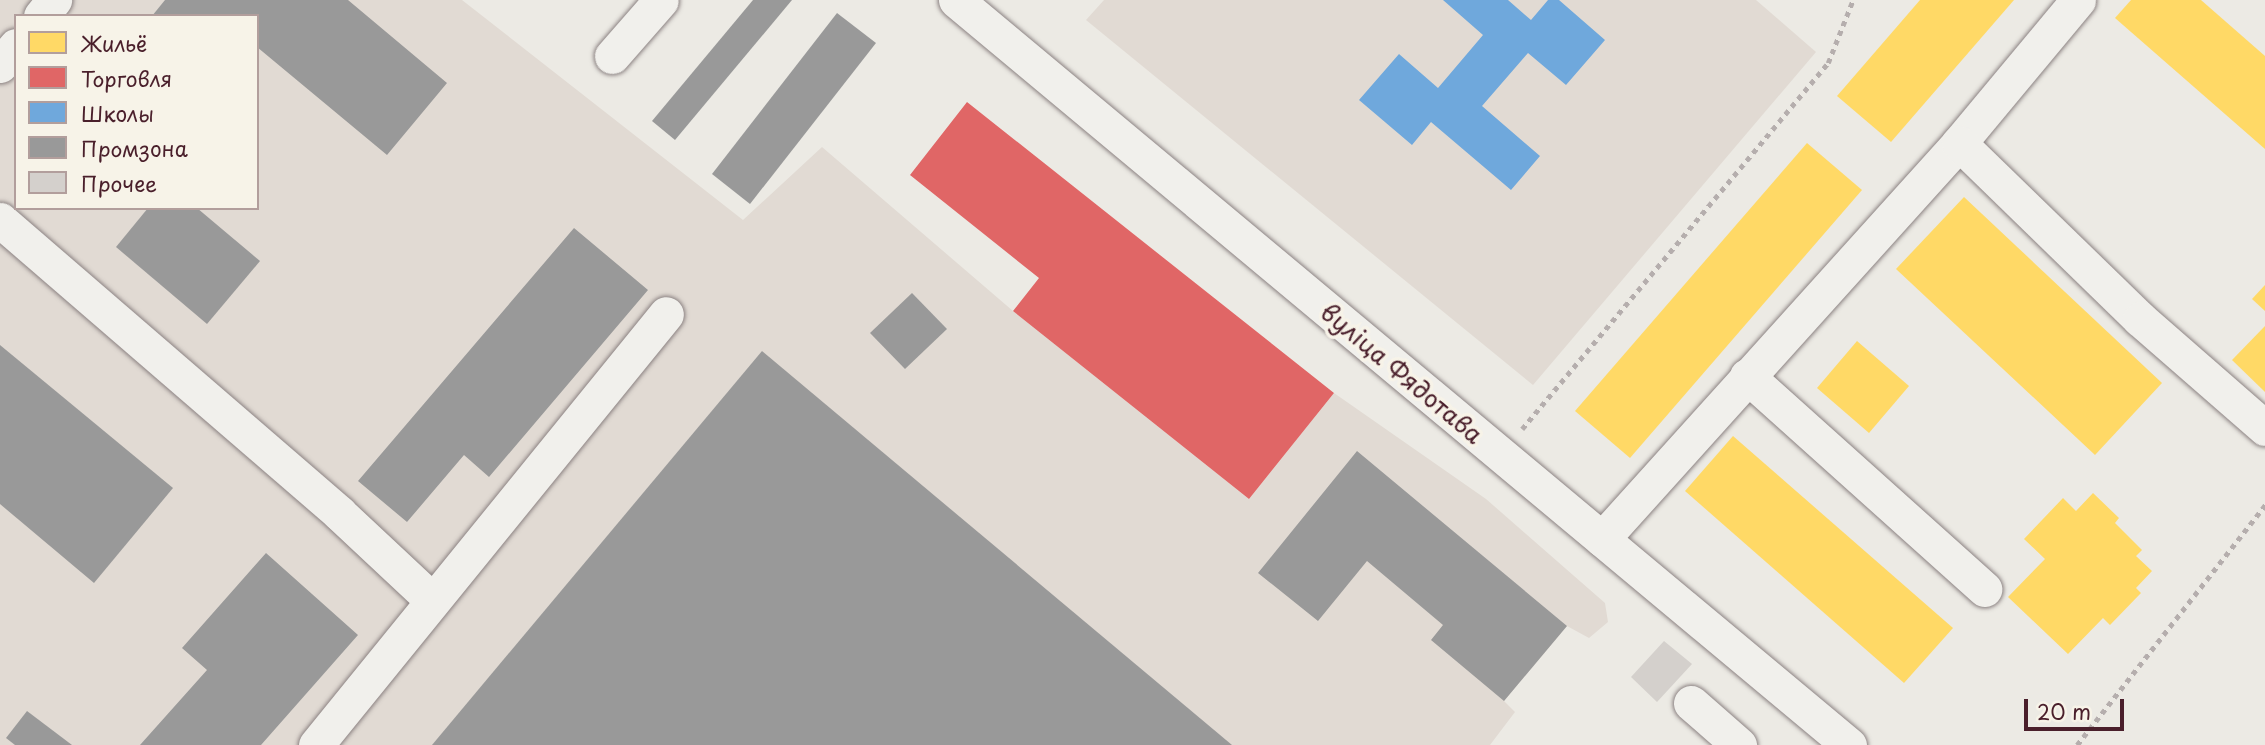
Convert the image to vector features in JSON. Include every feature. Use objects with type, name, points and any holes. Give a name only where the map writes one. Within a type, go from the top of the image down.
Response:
[{"type":"street","points":[[43,14],[54,0]]},
{"type":"street","points":[[612,56],[661,0]]},
{"type":"street","name":"вуліца Фядотава","points":[[957,0],[1849,745]]},
{"type":"street","points":[[1602,539],[1959,143],[2078,0]]},
{"type":"street","points":[[0,65],[14,48]]},
{"type":"street","points":[[1959,143],[2140,319],[2265,428]]},
{"type":"street","points":[[0,220],[339,513],[432,600]]},
{"type":"street","points":[[316,745],[666,313]]},
{"type":"street","points":[[1747,376],[1984,589]]},
{"type":"street","points":[[1691,703],[1739,745]]},
{"type":"path","points":[[1500,455],[1828,63],[1853,0]]},
{"type":"path","points":[[2077,745],[2265,505]]},
{"type":"shaded area","points":[[0,0],[462,0],[743,220],[822,147],[1013,311],[1249,499],[1334,393],[1486,499],[1605,603],[1608,622],[1589,638],[1567,626],[1504,701],[1515,712],[1490,745],[0,745]]},
{"type":"shaded area","points":[[1104,0],[1756,0],[1816,52],[1533,385],[1086,20]]},
{"type":"building: Жильё","points":[[1920,0],[2014,0],[1891,142],[1837,96]]},
{"type":"building: Жильё","points":[[2131,0],[2201,0],[2265,56],[2265,149],[2115,18]]},
{"type":"building: Жильё","points":[[1807,143],[1862,190],[1630,458],[1575,411]]},
{"type":"building: Жильё","points":[[1964,197],[2162,383],[2095,455],[1896,269]]},
{"type":"building: Жильё","points":[[2265,285],[2265,311],[2252,299]]},
{"type":"building: Жильё","points":[[2265,326],[2265,392],[2232,360]]},
{"type":"building: Жильё","points":[[1857,341],[1909,386],[1869,433],[1817,388]]},
{"type":"building: Жильё","points":[[1733,436],[1953,628],[1904,683],[1685,491]]},
{"type":"building: Жильё","points":[[2093,493],[2119,518],[2115,523],[2142,550],[2136,556],[2152,571],[2136,588],[2141,593],[2110,625],[2103,618],[2068,654],[2008,597],[2045,559],[2024,539],[2063,498],[2076,511]]},
{"type":"building: Торговля","points":[[967,102],[1334,393],[1249,499],[1013,311],[1039,278],[910,175]]},
{"type":"building: Школы","points":[[1443,0],[1508,0],[1531,20],[1548,0],[1559,0],[1605,40],[1566,85],[1528,53],[1482,106],[1540,156],[1511,190],[1431,122],[1412,145],[1359,100],[1399,54],[1438,88],[1483,35]]},
{"type":"building: Промзона","points":[[165,0],[348,0],[447,83],[387,155],[259,49],[259,14],[154,14]]},
{"type":"building: Промзона","points":[[753,0],[792,0],[675,140],[652,121]]},
{"type":"building: Промзона","points":[[837,13],[876,43],[750,204],[712,174]]},
{"type":"building: Промзона","points":[[146,210],[199,210],[260,261],[207,324],[116,247]]},
{"type":"building: Промзона","points":[[574,228],[648,290],[489,477],[464,455],[407,522],[358,481]]},
{"type":"building: Промзона","points":[[912,293],[947,329],[905,369],[870,333]]},
{"type":"building: Промзона","points":[[0,345],[173,488],[94,583],[0,504]]},
{"type":"building: Промзона","points":[[762,351],[1232,745],[432,745]]},
{"type":"building: Промзона","points":[[1357,451],[1567,626],[1504,701],[1431,640],[1443,625],[1367,561],[1318,621],[1258,573]]},
{"type":"building: Промзона","points":[[266,553],[358,635],[261,745],[140,745],[207,670],[182,648]]},
{"type":"building: Промзона","points":[[27,711],[72,745],[15,745],[6,738]]},
{"type":"building: Прочее","points":[[1664,641],[1692,664],[1657,702],[1631,677]]}]
